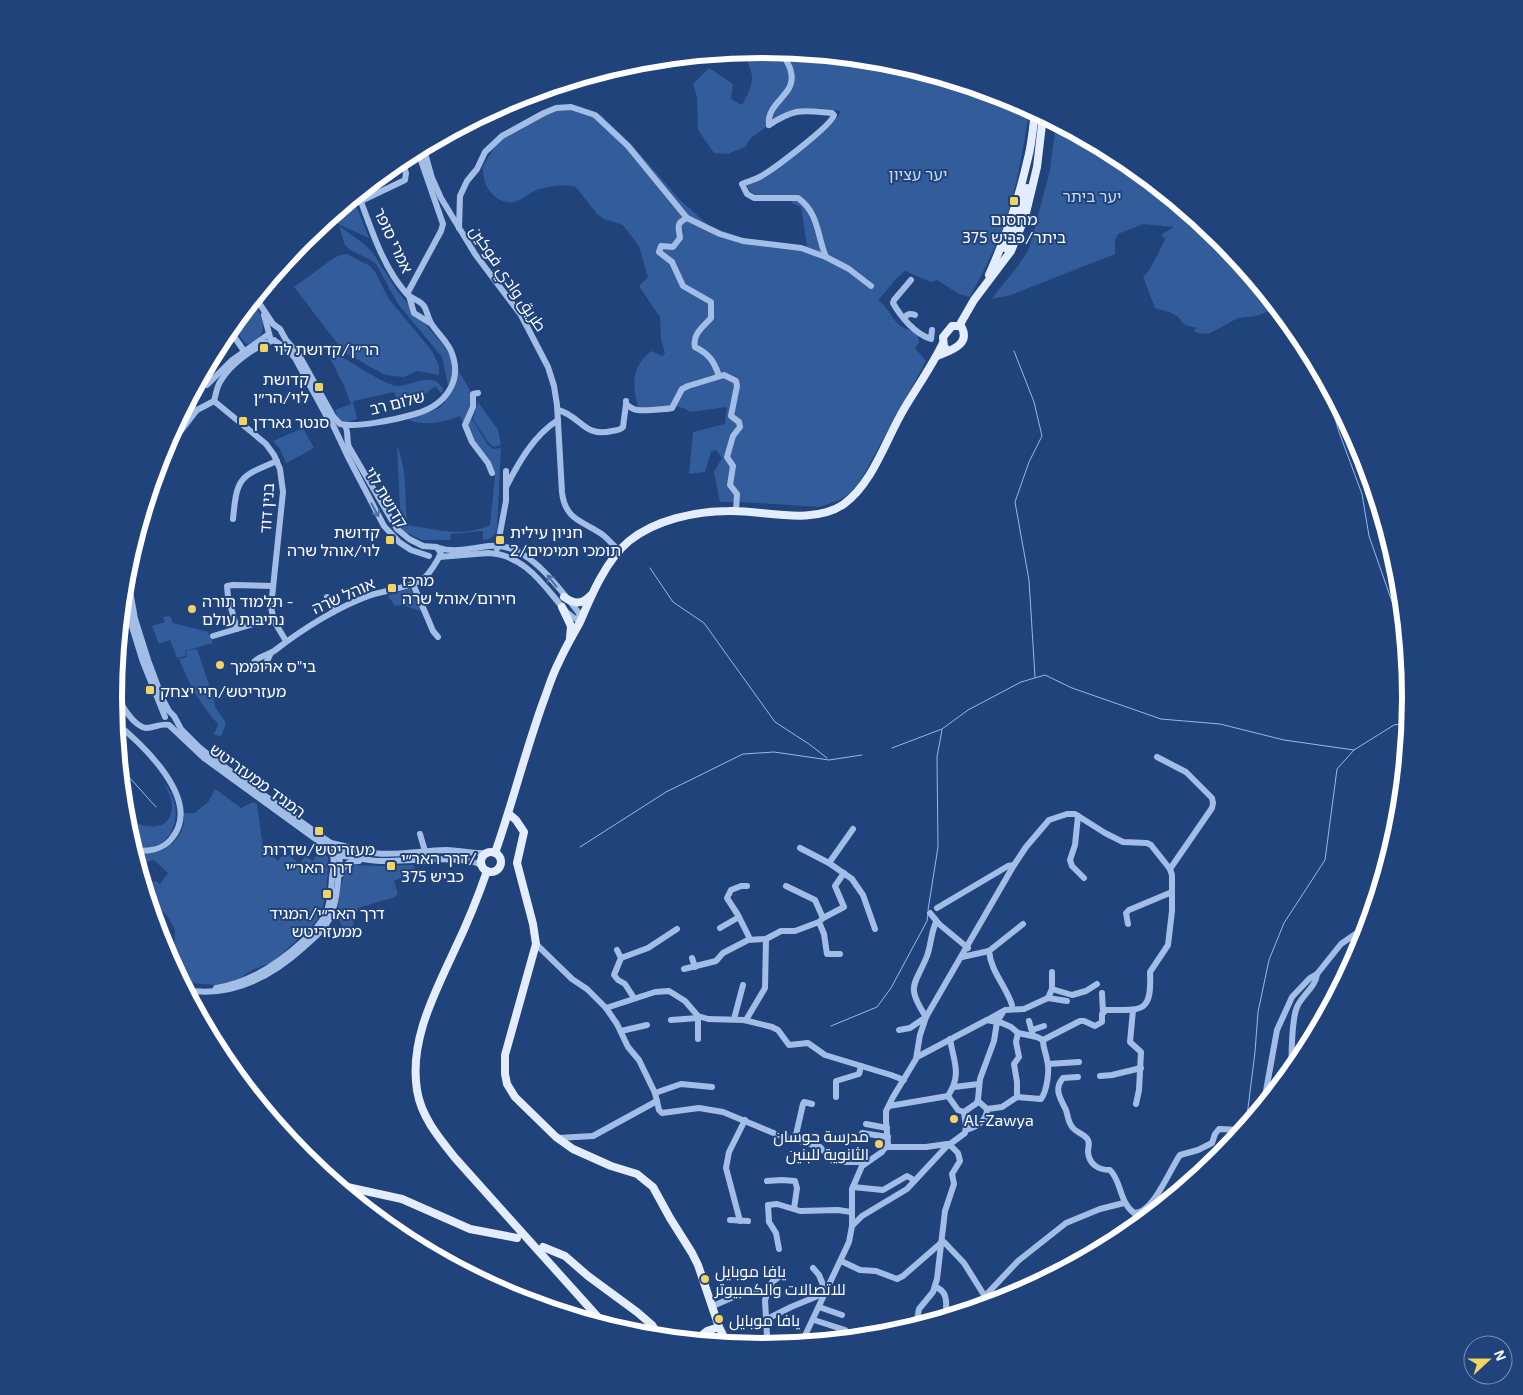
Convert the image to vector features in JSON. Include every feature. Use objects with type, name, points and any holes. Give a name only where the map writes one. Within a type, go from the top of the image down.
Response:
[{"type":"main road","points":[[982,290],[1005,236],[1019,196],[1029,156],[1034,119]]},
{"type":"main road","points":[[959,326],[990,279],[1010,239],[1025,196],[1042,122]]},
{"type":"main road","points":[[495,853],[509,814],[544,699],[559,662],[593,592],[627,543],[641,532],[676,518],[702,512],[736,511],[806,516],[825,513],[844,503],[864,484],[903,411],[937,356],[943,337],[948,329],[952,326],[959,326],[964,331],[964,337],[956,349],[937,356]]},
{"type":"main road","points":[[942,343],[949,351]]},
{"type":"main road","points":[[564,596],[570,601],[578,603],[584,601],[593,592]]},
{"type":"main road","points":[[562,607],[571,626],[569,642]]},
{"type":"main road","points":[[509,814],[522,826],[524,832],[517,863],[533,924],[536,944],[505,1055],[506,1084],[515,1097],[558,1138],[573,1149],[637,1174],[653,1187],[692,1253],[724,1336]]},
{"type":"main road","points":[[495,853],[485,853],[481,859],[484,869],[422,1026],[416,1064],[417,1091],[424,1113],[456,1160],[597,1316]]},
{"type":"main road","points":[[484,869],[493,871],[499,867],[500,860],[495,853]]},
{"type":"main road","points":[[351,1188],[402,1199],[470,1229],[517,1238]]},
{"type":"main road","points":[[543,1247],[565,1256],[588,1276],[637,1312],[654,1328]]},
{"type":"main road","points":[[703,1334],[719,1327]]},
{"type":"street","points":[[785,59],[791,71],[793,81],[789,90],[769,113],[769,126],[779,118],[802,110],[832,113],[833,120],[818,134],[763,175],[742,184],[747,194],[754,198],[798,198],[802,201],[816,218],[818,237],[826,257]]},
{"type":"street","points":[[459,228],[460,196],[467,181],[477,169],[486,152],[502,136],[547,111],[564,107],[578,108],[595,114],[628,146],[687,218],[720,234],[743,241],[801,248],[826,257],[849,269],[871,286]]},
{"type":"street","name":"طريق وادي فوکين","points":[[425,153],[436,187],[459,228],[483,266],[514,304],[538,346],[551,376],[558,410],[562,492],[565,507],[572,516],[603,535],[620,552]]},
{"type":"street","points":[[408,294],[424,305],[425,309],[422,314],[418,315],[412,311],[408,294],[442,227],[442,221],[420,157]]},
{"type":"street","points":[[361,201],[405,180],[406,173],[404,167]]},
{"type":"street","name":"אמרי סופר","points":[[361,201],[380,251],[393,275],[408,294]]},
{"type":"street","points":[[687,218],[679,224],[680,238],[673,247],[661,246],[659,252],[672,262],[683,286],[711,302],[711,318],[699,330],[694,343],[695,347],[710,357],[719,376]]},
{"type":"street","points":[[911,280],[893,303],[904,318],[924,337],[931,339],[932,330]]},
{"type":"street","points":[[179,434],[198,410],[214,401],[215,392],[226,373],[234,365],[252,352],[281,338],[282,333],[259,302]]},
{"type":"street","points":[[412,307],[420,302]]},
{"type":"street","points":[[258,303],[264,313],[271,339],[275,340]]},
{"type":"street","name":"שלום רב","points":[[345,429],[423,412],[436,406],[447,394],[454,374],[454,359],[425,309]]},
{"type":"street","points":[[904,318],[907,314],[915,315]]},
{"type":"street","name":"שלום רב","points":[[418,315],[432,324]]},
{"type":"street","points":[[203,385],[269,333],[271,329],[277,327]]},
{"type":"street","name":"קדושת לוי","points":[[282,333],[300,354],[333,416],[345,429],[347,443],[356,461],[397,528],[414,542],[424,546],[448,550],[498,546],[513,550],[534,562],[548,576],[579,614],[580,621]]},
{"type":"street","points":[[234,336],[244,351]]},
{"type":"street","name":"קדושת לוי","points":[[275,340],[295,358],[389,532],[404,546],[429,557]]},
{"type":"street","points":[[558,410],[568,413],[595,433],[606,433],[620,430],[623,427],[626,402],[632,408],[638,410],[670,409],[682,390],[688,386],[724,375],[731,378],[737,384],[731,416],[739,422],[740,427],[733,436],[727,457],[733,466],[730,485],[737,494],[736,511]]},
{"type":"street","points":[[201,389],[212,387],[215,392]]},
{"type":"street","points":[[478,393],[473,394],[473,407],[465,425],[472,442],[488,463],[492,473]]},
{"type":"street","points":[[198,395],[198,403],[206,405]]},
{"type":"street","name":"בנין דוד","points":[[214,401],[270,449],[281,473],[283,492],[271,607],[273,618],[286,641]]},
{"type":"street","points":[[506,487],[518,463],[548,427],[558,420]]},
{"type":"street","points":[[337,427],[345,429],[343,436],[336,433],[337,427]]},
{"type":"street","points":[[233,519],[236,492],[240,482],[247,474],[277,461]]},
{"type":"street","points":[[496,554],[504,514],[506,471]]},
{"type":"street","points":[[430,572],[428,552],[435,547],[441,552],[438,558]]},
{"type":"street","points":[[429,557],[434,559],[496,554],[510,557],[529,569],[562,607],[580,621]]},
{"type":"street","name":"אוהל שרה","points":[[271,653],[286,641],[333,612],[372,595],[412,584],[424,578],[438,558]]},
{"type":"street","points":[[412,584],[433,631],[438,637]]},
{"type":"street","points":[[237,629],[228,597],[227,586],[272,586]]},
{"type":"street","name":"המגיד ממעזריטש","points":[[130,594],[148,660],[163,700],[181,729],[207,754],[331,843],[383,855],[456,850],[485,853]]},
{"type":"street","points":[[327,597],[333,612]]},
{"type":"street","name":"המגיד ממעזריטש","points":[[128,610],[143,662],[166,721],[204,758],[328,848],[333,854]]},
{"type":"street","points":[[213,636],[273,618]]},
{"type":"street","points":[[122,708],[140,726],[149,728],[166,721],[169,714],[174,717],[174,723],[166,721]]},
{"type":"street","points":[[123,728],[139,742],[173,788],[178,799],[181,814],[178,829],[174,836],[158,848],[140,851]]},
{"type":"street","points":[[1157,757],[1186,772],[1212,798],[1213,802],[1212,808],[1170,869]]},
{"type":"street","points":[[806,1336],[849,1242],[852,1226],[851,1212],[854,1187],[860,1169],[886,1147],[888,1137],[886,1116],[889,1106],[917,1057],[920,1036],[926,1017],[968,948],[1014,865],[1049,820],[1067,814],[1078,816],[1104,833],[1123,842],[1147,843],[1151,845],[1172,874],[1172,911],[1168,945],[1150,972],[1149,1000],[1146,1004],[1133,1010],[1106,1010],[1103,1013]]},
{"type":"street","points":[[1078,816],[1075,845],[1070,860],[1072,866],[1084,878]]},
{"type":"street","points":[[829,863],[852,829]]},
{"type":"street","points":[[420,834],[426,861]]},
{"type":"street","points":[[191,987],[214,988],[237,983],[267,969],[294,949],[317,928],[327,911],[331,893],[332,847],[340,845],[345,850],[341,857],[337,889]]},
{"type":"street","points":[[800,848],[829,863],[851,878],[860,888],[875,929]]},
{"type":"street","points":[[333,854],[341,857],[373,861]]},
{"type":"street","points":[[193,991],[226,991],[260,979],[278,968],[314,938],[326,925],[334,905],[342,869],[349,862],[455,860],[475,863],[484,869]]},
{"type":"street","points":[[938,908],[1008,866],[1014,865]]},
{"type":"street","points":[[684,969],[716,961],[720,953],[750,940],[766,939],[781,931],[795,931],[821,920],[844,907],[835,886],[844,873]]},
{"type":"street","points":[[747,886],[731,890],[728,900],[750,940]]},
{"type":"street","points":[[786,886],[815,900],[821,920],[827,954],[840,954]]},
{"type":"street","points":[[1128,924],[1126,913],[1129,910],[1172,892]]},
{"type":"street","points":[[930,913],[936,922],[968,948]]},
{"type":"street","points":[[720,928],[739,917]]},
{"type":"street","points":[[926,1017],[919,1007],[913,988],[914,980],[926,957],[932,930],[936,922]]},
{"type":"street","points":[[962,957],[989,950],[1023,924]]},
{"type":"street","points":[[634,998],[625,984],[614,975],[621,958],[648,948],[677,929]]},
{"type":"street","points":[[1266,1091],[1277,1030],[1292,997],[1310,978],[1317,974],[1341,944],[1356,933]]},
{"type":"street","points":[[746,1020],[765,988],[766,939]]},
{"type":"street","points":[[536,944],[572,979],[587,989],[606,1008],[638,1060],[655,1093],[660,1112],[664,1114],[693,1109],[723,1112],[776,1134],[820,1147],[834,1162],[858,1162],[864,1164]]},
{"type":"street","points":[[617,950],[621,958]]},
{"type":"street","points":[[989,950],[992,966],[1008,995],[1008,1009]]},
{"type":"street","points":[[692,958],[695,967]]},
{"type":"street","points":[[1048,998],[1052,988],[1052,972]]},
{"type":"street","points":[[1291,1058],[1295,1012],[1316,980],[1317,974]]},
{"type":"street","points":[[1052,988],[1072,995],[1086,992],[1097,984]]},
{"type":"street","points":[[734,1019],[743,985]]},
{"type":"street","points":[[606,1008],[655,992],[669,991],[685,1001],[698,1017],[698,1040]]},
{"type":"street","points":[[1043,1040],[1080,1021],[1095,1026],[1099,1025],[1102,1022],[1103,1013],[1102,994]]},
{"type":"street","points":[[964,1112],[978,1101],[979,1084],[984,1065],[994,1041],[997,1022],[1017,998]]},
{"type":"street","points":[[917,1057],[1008,1009],[1026,1008],[1048,998],[1067,1001]]},
{"type":"street","points":[[1133,1010],[1130,1042],[1141,1052],[1139,1090],[1136,1104]]},
{"type":"street","points":[[671,1020],[698,1017],[746,1020],[776,1028],[789,1045],[808,1043],[820,1053],[904,1080]]},
{"type":"street","points":[[899,1030],[910,1028],[926,1017]]},
{"type":"street","points":[[987,1020],[1011,1027],[1018,1033],[1032,1033],[1044,1026]]},
{"type":"street","points":[[1029,1022],[1032,1033],[1043,1040]]},
{"type":"street","points":[[620,1031],[647,1025]]},
{"type":"street","points":[[1017,1097],[1014,1064],[1019,1057],[1016,1042],[1018,1033]]},
{"type":"street","points":[[889,1106],[948,1096],[954,1087],[956,1073],[950,1039]]},
{"type":"street","points":[[987,1109],[1002,1106],[1017,1097],[1041,1099],[1045,1093],[1048,1064],[1043,1048],[1043,1040]]},
{"type":"street","points":[[1048,1064],[1080,1062]]},
{"type":"street","points":[[836,1098],[836,1081],[859,1074],[860,1066]]},
{"type":"street","points":[[1100,1076],[1140,1068]]},
{"type":"street","points":[[1078,1077],[1066,1077],[1062,1079],[1060,1084],[1060,1100],[1065,1108],[1070,1124],[1087,1138],[1089,1142],[1089,1157],[1095,1166],[1100,1169],[1110,1170],[1114,1174],[1124,1203],[1134,1213],[1141,1212]]},
{"type":"street","points":[[1047,1082],[1060,1084]]},
{"type":"street","points":[[655,1093],[681,1084],[712,1087]]},
{"type":"street","points":[[954,1087],[979,1084]]},
{"type":"street","points":[[948,1096],[958,1110],[964,1112]]},
{"type":"street","points":[[978,1101],[987,1109]]},
{"type":"street","points":[[558,1138],[597,1135],[657,1102]]},
{"type":"street","points":[[795,1139],[803,1104],[804,1102],[812,1104]]},
{"type":"street","points":[[852,1226],[862,1216],[905,1191],[949,1144],[966,1130],[978,1125],[985,1118],[987,1109]]},
{"type":"street","points":[[964,1112],[966,1130]]},
{"type":"street","points":[[740,1221],[726,1168],[730,1152],[745,1120]]},
{"type":"street","points":[[866,1124],[887,1128]]},
{"type":"street","points":[[1143,1211],[1150,1204],[1180,1155],[1198,1150],[1212,1143],[1219,1129],[1233,1130]]},
{"type":"street","points":[[862,1133],[888,1137]]},
{"type":"street","points":[[886,1147],[926,1148],[949,1144]]},
{"type":"street","points":[[918,1318],[921,1305],[930,1296],[935,1287],[945,1211],[954,1184],[952,1174],[960,1158],[949,1144]]},
{"type":"street","points":[[854,1187],[883,1190],[906,1176],[914,1180]]},
{"type":"street","points":[[767,1181],[795,1181],[794,1209]]},
{"type":"street","points":[[942,1242],[964,1262],[985,1296],[1018,1261],[1066,1223],[1100,1209],[1124,1203]]},
{"type":"street","points":[[779,1249],[776,1233],[769,1222],[768,1205],[777,1204],[806,1212],[838,1210],[851,1212]]},
{"type":"street","points":[[730,1220],[748,1221]]},
{"type":"street","points":[[841,1261],[860,1270],[876,1271],[897,1278],[913,1268],[942,1242]]},
{"type":"street","points":[[813,1268],[819,1275],[826,1292]]},
{"type":"street","points":[[764,1338],[767,1335],[766,1295],[772,1282],[778,1278]]},
{"type":"street","points":[[935,1287],[939,1288],[944,1295],[945,1310]]},
{"type":"street","points":[[713,1306],[750,1290],[765,1292],[766,1295]]},
{"type":"street","points":[[767,1318],[826,1292]]},
{"type":"street","points":[[819,1307],[842,1315]]},
{"type":"street","points":[[814,1320],[845,1330]]},
{"type":"green space","name":"יער עציון","points":[[745,58],[803,59],[845,63],[886,70],[927,79],[967,91],[1029,116],[1010,207],[993,250],[970,297],[959,294],[937,280],[931,282],[905,271],[878,300],[897,323],[914,331],[918,336],[919,342],[915,348],[926,361],[859,483],[849,494],[840,500],[819,507],[720,502],[714,472],[722,458],[716,450],[711,452],[705,472],[689,474],[693,432],[725,424],[727,407],[690,412],[684,408],[671,406],[638,407],[634,383],[640,364],[651,351],[662,356],[665,353],[661,340],[660,317],[639,286],[648,277],[639,246],[623,225],[604,219],[597,214],[576,187],[546,187],[517,201],[508,202],[500,200],[489,191],[482,168],[498,141],[558,108],[586,109],[601,115],[632,145],[680,200],[708,225],[747,240],[807,246],[801,207],[792,203],[789,197],[764,197],[753,194],[747,185],[771,170],[837,118],[841,111],[808,108],[769,125],[751,138],[745,147],[728,154],[714,153],[698,130],[697,97],[693,84],[709,68],[733,84],[731,99],[742,105],[752,82],[749,65]]},
{"type":"green space","name":"יער ביתר","points":[[1055,129],[1082,143],[1117,165],[1183,216],[1243,276],[1271,310],[1256,316],[1238,318],[1210,333],[1202,334],[1193,331],[1197,328],[1185,325],[1177,316],[1155,308],[1143,277],[1150,269],[1164,242],[1165,239],[1161,235],[1174,227],[1143,224],[1118,234],[1115,240],[1115,254],[1011,295],[991,299],[1028,251],[1050,170]]},
{"type":"green space","points":[[355,204],[369,238],[336,223],[332,224]]},
{"type":"green space","points":[[339,226],[373,253],[398,292],[443,345],[477,402],[472,419],[487,444],[493,449],[501,448],[497,529],[490,538],[483,540],[483,531],[451,534],[450,540],[422,540],[401,530],[397,445],[404,474],[407,525],[459,532],[480,529],[490,525],[495,477],[486,457],[468,432],[460,416],[434,423],[408,420],[439,408],[444,403],[448,395],[448,386],[442,357],[398,304],[376,264],[350,250],[345,245]]},
{"type":"green space","points":[[347,254],[370,266],[375,272],[389,299],[432,351],[439,366],[439,375],[417,371],[404,377],[383,374],[344,352],[294,287],[334,258]]},
{"type":"green space","points":[[256,306],[262,319],[262,331],[255,341],[248,344],[245,343],[237,332]]},
{"type":"green space","points":[[324,346],[391,385],[397,386],[422,380],[434,381],[439,383],[443,389],[442,394],[435,386],[423,396],[398,403],[394,392],[353,401],[357,419],[344,423],[340,421],[335,410],[351,404]]},
{"type":"green space","points":[[478,402],[498,430],[501,445],[494,447],[488,442],[473,419]]},
{"type":"green space","points":[[303,428],[314,448],[286,463],[280,449],[273,441]]},
{"type":"green space","points":[[410,588],[421,611],[402,605],[395,606],[388,596]]},
{"type":"green space","points":[[170,616],[173,623],[208,632],[213,643],[185,651],[186,656],[177,658],[170,640],[159,644],[152,626],[165,622],[163,617]]},
{"type":"green space","points":[[197,649],[215,707],[226,723],[221,736],[214,735],[218,724],[196,693],[179,659],[187,657],[186,651]]},
{"type":"green space","points":[[164,783],[171,794],[175,806],[173,829],[167,838],[158,845],[140,848],[134,822],[146,826],[154,826],[161,825],[167,821],[171,815],[172,805]]},
{"type":"green space","points":[[215,789],[241,808],[253,802],[257,804],[263,847],[278,861],[285,852],[300,864],[305,856],[313,861],[320,850],[328,857],[325,900],[315,923],[273,962],[252,970],[236,981],[215,985],[189,983],[174,952],[175,930],[168,917],[156,905],[148,879],[151,882],[156,881],[160,884],[168,873],[154,860],[143,863],[141,854],[153,853],[170,845],[181,832],[184,823],[184,813],[195,813],[209,801]]},
{"type":"green space","points":[[351,865],[413,865],[416,871],[394,881],[398,894],[395,897],[358,908],[352,927],[347,934],[340,922],[338,904],[344,874]]},
{"type":"waterway","points":[[1014,351],[1034,402],[1042,436],[1029,462],[1015,502],[1029,580],[1035,677]]},
{"type":"waterway","points":[[1332,408],[1362,494],[1369,536],[1396,612]]},
{"type":"waterway","points":[[650,568],[673,602],[704,623],[775,722],[827,758]]},
{"type":"waterway","points":[[892,748],[942,729],[968,710],[1021,682],[1045,675],[1072,688],[1161,719],[1220,724],[1284,740],[1354,750]]},
{"type":"waterway","points":[[1247,1114],[1258,1012],[1269,960],[1284,923],[1325,860],[1337,769],[1354,750],[1394,725],[1401,724]]},
{"type":"waterway","points":[[928,910],[938,847],[937,757],[942,730]]},
{"type":"waterway","points":[[580,847],[666,792],[743,754],[774,752],[829,760],[862,755]]},
{"type":"waterway","points":[[126,774],[156,807]]},
{"type":"waterway","points":[[831,1026],[877,1007],[891,988],[927,921],[928,914]]},
{"type":"place","name":"מחסום ביתר/כביש 375","points":[[1014,201]]},
{"type":"place","name":"הר״ן/קדושת לוי","points":[[264,348]]},
{"type":"place","name":"קדושת לוי/הר״ן","points":[[319,387]]},
{"type":"place","name":"סנטר גארדן","points":[[243,421]]},
{"type":"place","name":"קדושת לוי/אוהל שרה","points":[[390,540]]},
{"type":"place","name":"חניון עילית 2/תומכי תמימים","points":[[500,540]]},
{"type":"place","name":"מרכז חירום/אוהל שרה","points":[[392,588]]},
{"type":"place","name":"תלמוד תורה - נתיבות עולם","points":[[192,609]]},
{"type":"place","name":"בי\"ס ארוממך","points":[[220,665]]},
{"type":"place","name":"מעזריטש/חיי יצחק","points":[[150,690]]},
{"type":"place","name":"מעזריטש/שדרות דרך האר״י","points":[[319,831]]},
{"type":"place","name":"דרך האר״י/ כביש 375","points":[[391,866]]},
{"type":"place","name":"דרך האר״י/המגיד ממעזריטש","points":[[327,894]]},
{"type":"place","name":"Al-Zawya","points":[[954,1119]]},
{"type":"place","name":"مدرسة حوسان الثانوية للبنين","points":[[879,1144]]},
{"type":"place","name":"يافا موبايل للاتصالات والكمبيوتر","points":[[705,1279]]},
{"type":"place","name":"يافا موبايل","points":[[719,1319]]}]
